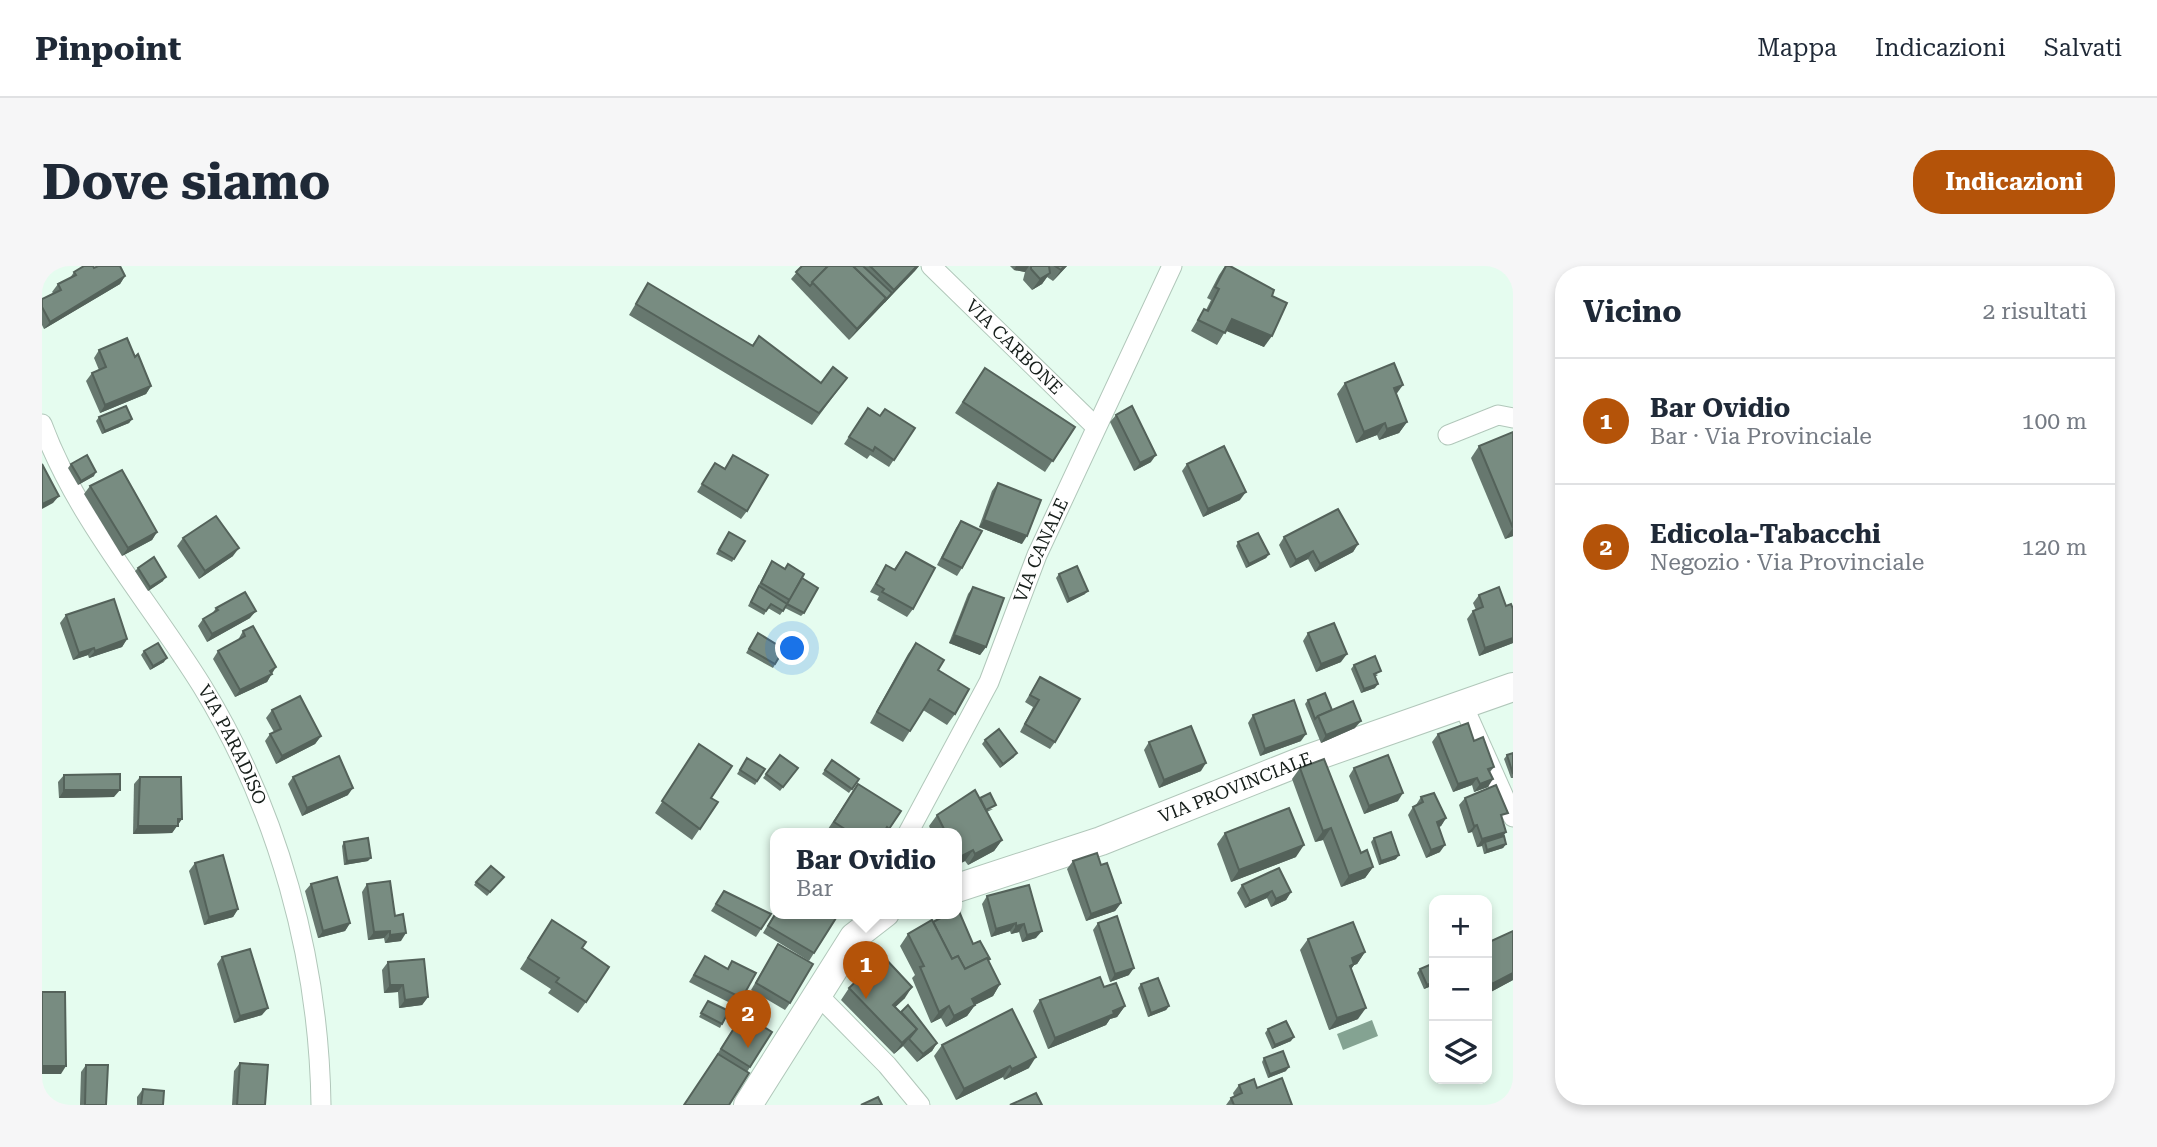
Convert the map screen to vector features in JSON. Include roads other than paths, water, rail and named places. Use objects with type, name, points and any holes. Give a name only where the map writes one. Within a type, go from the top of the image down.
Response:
[{"type":"street","name":"VIA CARBONE","points":[[931,266],[1096,427]]},
{"type":"street","name":"VIA CANALE","points":[[911,828],[989,682],[1037,555],[1172,266]]},
{"type":"street","points":[[1448,435],[1498,415],[1513,418]]},
{"type":"street","name":"VIA PARADISO","points":[[42,424],[57,464],[82,506],[201,686],[243,759],[288,879],[310,985],[320,1061],[321,1105]]},
{"type":"street","name":"VIA PROVINCIALE","points":[[962,886],[1101,841],[1302,761],[1513,687]]},
{"type":"street","points":[[1463,705],[1513,817]]},
{"type":"street","points":[[748,1105],[854,937],[877,919]]},
{"type":"street","points":[[817,994],[887,1065],[920,1105]]},
{"type":"place","name":"Bar Ovidio","points":[[866,999]]},
{"type":"place","name":"Edicola-Tabacchi","points":[[748,1048]]}]
